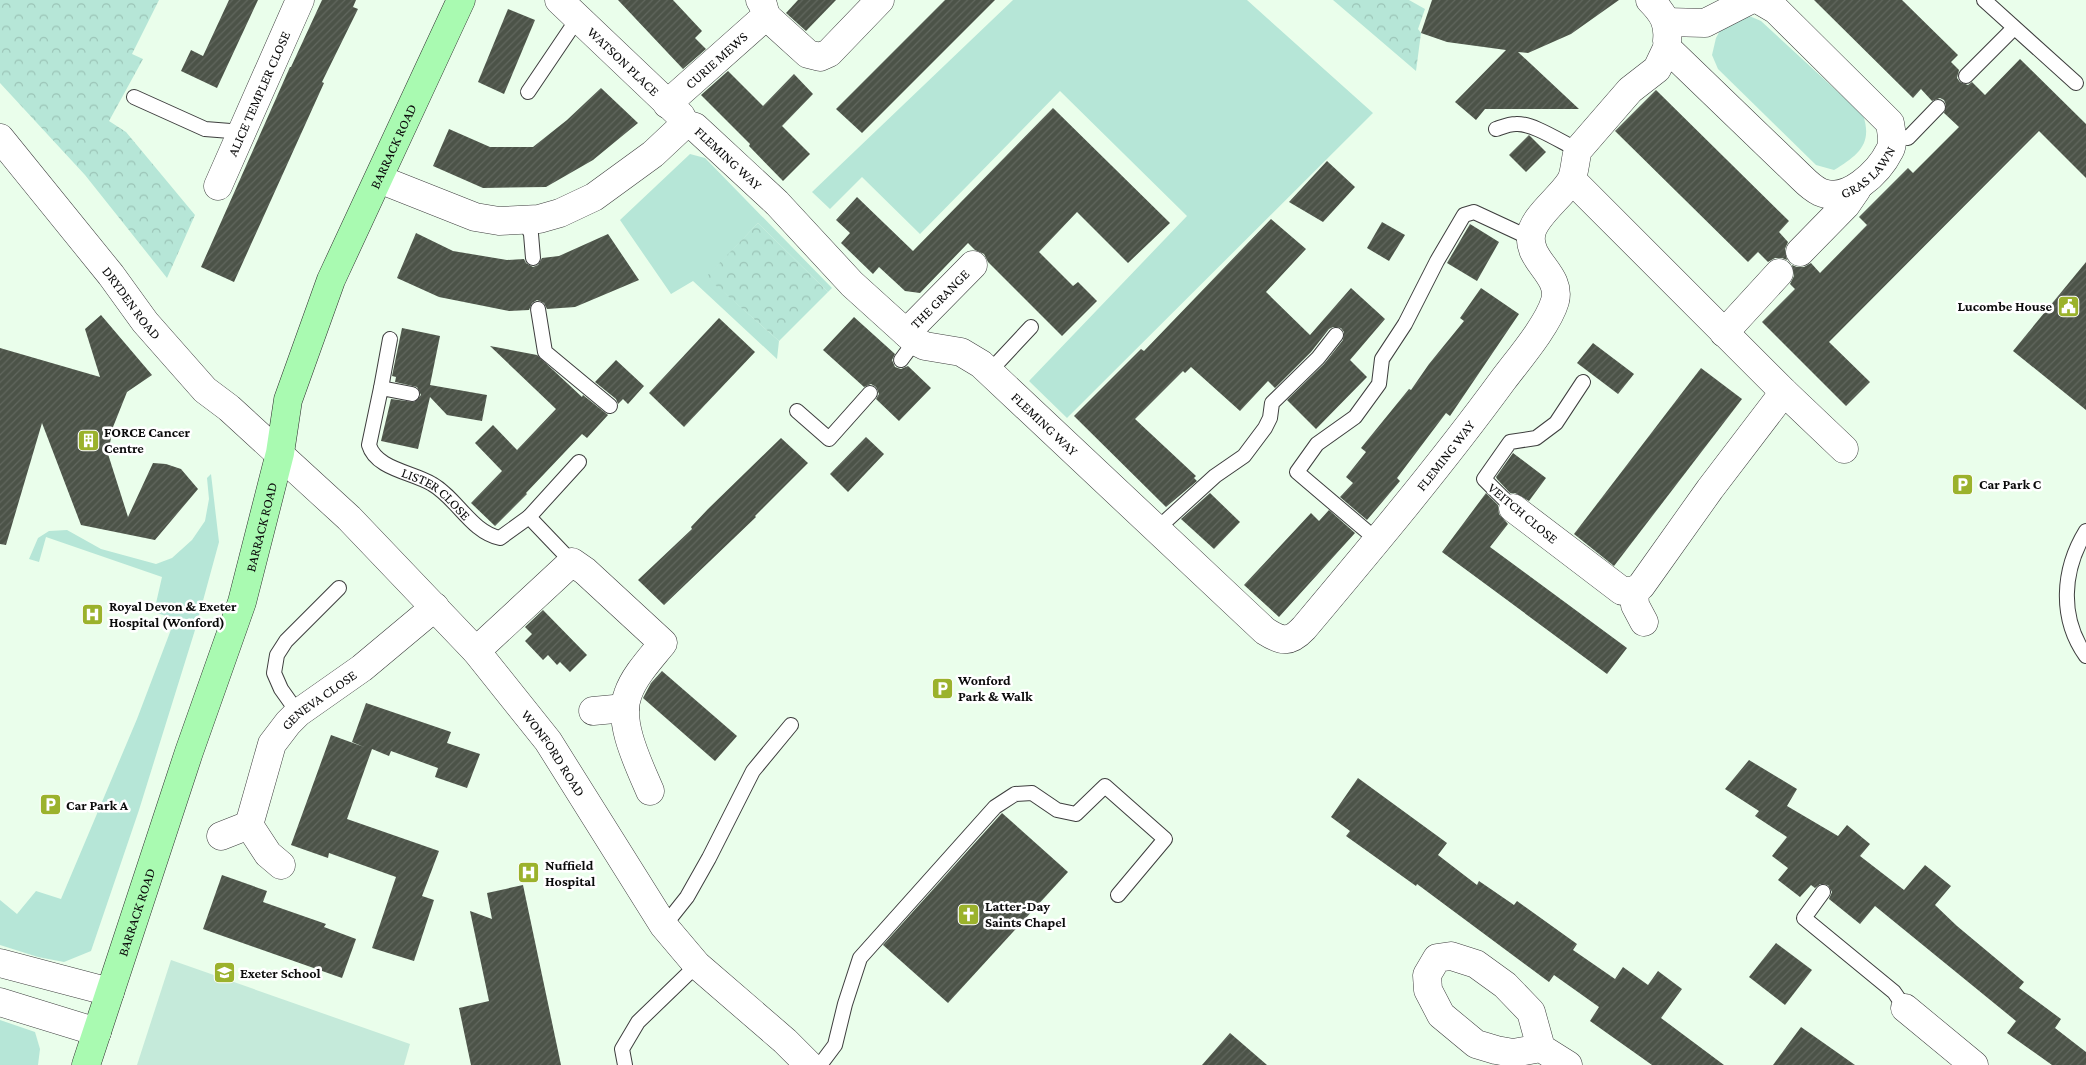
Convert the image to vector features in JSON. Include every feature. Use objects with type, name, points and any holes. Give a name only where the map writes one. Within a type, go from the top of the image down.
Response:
[{"type":"street","name":"ALICE TEMPLER CLOSE","points":[[218,186],[300,0]]},
{"type":"street","name":"BARRACK ROAD","points":[[86,1065],[189,752],[242,602],[280,453],[288,400],[331,280],[461,0]]},
{"type":"street","name":"CURIE MEWS","points":[[667,104],[763,8],[808,54],[820,57],[829,53],[880,0]]},
{"type":"street","name":"GRAS LAWN","points":[[1650,0],[1660,10],[1667,35],[1802,178],[1821,192],[1838,194],[1856,189],[1880,164],[1891,148],[1892,135],[1890,123],[1776,10],[1746,2],[1705,23],[1667,35]]},
{"type":"street","name":"WATSON PLACE","points":[[569,9],[681,116],[685,124]]},
{"type":"street","points":[[1531,243],[1532,228],[1572,180],[1574,162],[1578,150],[1630,90],[1657,69],[1667,35]]},
{"type":"street","name":"FLEMING WAY","points":[[379,179],[475,217],[499,221],[525,220],[560,214],[594,197],[653,154],[685,124],[695,126],[777,203],[908,345],[961,352],[981,364],[1265,631],[1276,638],[1286,640],[1296,637],[1304,628],[1455,446],[1539,331],[1554,302],[1555,291],[1554,282],[1531,243]]},
{"type":"street","name":"DRYDEN ROAD","points":[[0,138],[111,275],[145,322],[205,390],[229,408],[280,453]]},
{"type":"street","points":[[1572,180],[1724,333],[1844,449]]},
{"type":"street","points":[[1800,252],[1846,205],[1856,189]]},
{"type":"street","name":"THE GRANGE","points":[[908,345],[973,265]]},
{"type":"street","points":[[1724,333],[1779,273]]},
{"type":"street","points":[[1644,622],[1635,605],[1634,590],[1642,586],[1710,489],[1784,392]]},
{"type":"street","name":"WONFORD ROAD","points":[[280,453],[349,518],[476,651],[548,741],[664,926],[697,965],[785,1041],[809,1065]]},
{"type":"street","name":"VEITCH CLOSE","points":[[1513,508],[1622,591],[1634,590]]},
{"type":"street","points":[[476,651],[572,562],[585,571],[663,643],[645,666],[628,694],[625,708],[634,752],[650,791]]},
{"type":"street","name":"GENEVA CLOSE","points":[[249,825],[272,744],[288,723],[362,668],[435,607]]},
{"type":"street","points":[[592,711],[625,708]]},
{"type":"street","points":[[221,836],[249,825],[268,854],[281,865]]},
{"type":"street","points":[[0,963],[110,992]]},
{"type":"street","points":[[0,1002],[98,1032]]},
{"type":"street","points":[[1905,1008],[1974,1065]]},
{"type":"street","points":[[1541,1048],[1568,1065]]},
{"type":"lane","points":[[1984,0],[2076,83]]},
{"type":"lane","points":[[528,92],[569,9]]},
{"type":"lane","points":[[1966,76],[2014,28]]},
{"type":"lane","points":[[134,97],[205,129],[242,132]]},
{"type":"lane","points":[[1892,135],[1908,138],[1938,107]]},
{"type":"lane","points":[[1496,129],[1515,124],[1536,127],[1578,150]]},
{"type":"lane","points":[[1377,540],[1297,472],[1316,444],[1355,417],[1379,384],[1382,359],[1405,324],[1437,261],[1464,215],[1474,212],[1531,243]]},
{"type":"lane","points":[[525,220],[531,234],[533,258]]},
{"type":"lane","points":[[538,309],[545,352],[610,406]]},
{"type":"lane","points":[[989,372],[1031,327]]},
{"type":"lane","points":[[1157,529],[1216,476],[1244,456],[1265,428],[1270,418],[1272,402],[1318,358],[1336,335]]},
{"type":"lane","name":"LISTER CLOSE","points":[[390,339],[369,445],[372,454],[382,462],[425,480],[443,492],[475,525],[491,536],[500,538],[529,517],[579,462]]},
{"type":"lane","name":"VEITCH CLOSE","points":[[1513,508],[1484,480],[1510,442],[1536,438],[1556,423],[1583,382]]},
{"type":"lane","points":[[381,388],[412,394]]},
{"type":"lane","points":[[797,411],[830,439],[870,393]]},
{"type":"lane","points":[[529,517],[572,562]]},
{"type":"lane","points":[[2086,531],[2070,563],[2067,583],[2070,622],[2080,647],[2086,656]]},
{"type":"lane","points":[[298,714],[281,689],[274,673],[277,655],[286,641],[339,588]]},
{"type":"lane","points":[[664,926],[687,897],[753,771],[791,725]]},
{"type":"lane","points":[[820,1065],[835,1045],[845,1004],[860,958],[996,807],[1015,794],[1032,793],[1058,810],[1076,814],[1105,786],[1165,839],[1118,896]]},
{"type":"lane","points":[[1823,892],[1804,918],[1894,992],[1905,1008]]},
{"type":"lane","points":[[625,1065],[622,1049],[638,1022],[697,965]]},
{"type":"green space","points":[[0,0],[159,0],[132,54],[143,59],[109,121],[126,132],[195,215],[167,278],[85,175],[0,83]]},
{"type":"green space","points":[[1013,0],[1247,0],[1373,113],[1067,418],[1029,381],[1187,216],[1060,91],[920,234],[862,177],[830,209],[812,192]]},
{"type":"green space","points":[[1333,0],[1409,0],[1425,9],[1418,29],[1421,33],[1416,71]]},
{"type":"green space","points":[[1747,15],[1761,21],[1863,115],[1866,125],[1865,141],[1856,154],[1834,170],[1816,165],[1718,69],[1712,55],[1716,38],[1722,27]]},
{"type":"green space","points":[[690,154],[705,158],[832,288],[828,292],[758,223],[707,277],[779,341],[777,359],[693,281],[671,294],[620,220]]},
{"type":"green space","points":[[758,223],[828,292],[779,341],[706,277]]},
{"type":"green space","points":[[211,474],[219,542],[195,630],[139,810],[91,951],[64,962],[38,957],[0,945],[0,900],[17,914],[36,891],[61,899],[137,719],[175,619],[154,612],[162,577],[46,537],[39,562],[29,559],[38,538],[49,531],[67,530],[101,549],[156,564],[172,558],[192,540],[205,521],[209,499],[207,478]]},
{"type":"green space","name":"Exeter School","points":[[171,960],[410,1044],[404,1065],[137,1065]]},
{"type":"green space","points":[[0,1020],[35,1032],[40,1049],[38,1065],[0,1065]]},
{"type":"building","points":[[229,0],[258,0],[217,88],[181,71],[191,50],[203,56]]},
{"type":"building","points":[[322,0],[356,0],[353,7],[358,9],[322,82],[324,83],[234,282],[201,267]]},
{"type":"building","points":[[618,0],[673,0],[702,31],[695,38],[706,49],[683,69]]},
{"type":"building","points":[[798,0],[836,0],[806,31],[786,13]]},
{"type":"building","points":[[945,0],[995,0],[862,133],[836,109]]},
{"type":"building","points":[[1432,0],[1619,0],[1571,34],[1528,53],[1518,52],[1579,109],[1485,109],[1476,120],[1455,102],[1506,50],[1447,42],[1421,33]]},
{"type":"building","points":[[1814,0],[1902,0],[1958,55],[1951,62],[1959,70],[1957,78],[1960,82],[1968,85],[1972,82],[1985,95],[2020,59],[2086,124],[2086,178],[2039,131],[1829,342],[1870,382],[1846,406],[1762,322],[1795,289],[1790,284],[1794,276],[1792,265],[1804,267],[1811,263],[1820,273],[1867,225],[1859,217],[1908,168],[1913,173],[1959,127],[1944,113],[1946,105],[1944,100],[1940,98],[1932,101],[1921,89],[1913,98]]},
{"type":"building","points":[[508,9],[535,20],[504,94],[478,82]]},
{"type":"building","points":[[728,71],[763,106],[794,74],[813,94],[782,126],[810,154],[783,181],[749,146],[750,144],[701,95]]},
{"type":"building","points":[[601,88],[638,123],[593,160],[546,187],[483,188],[433,166],[449,129],[490,147],[533,147],[567,120]]},
{"type":"building","points":[[1656,90],[1789,221],[1779,232],[1788,242],[1785,249],[1787,260],[1775,258],[1768,262],[1758,252],[1748,262],[1615,131]]},
{"type":"building","points":[[1053,108],[1170,223],[1128,263],[1077,212],[1039,252],[1073,286],[1078,282],[1097,301],[1062,336],[988,262],[984,254],[975,250],[968,243],[920,293],[905,291],[879,267],[873,274],[841,243],[850,233],[836,220],[857,197],[913,251]]},
{"type":"building","points":[[1529,135],[1546,152],[1526,172],[1509,155]]},
{"type":"building","points":[[1327,161],[1355,187],[1323,222],[1289,202]]},
{"type":"building","points":[[1271,219],[1306,249],[1266,292],[1310,335],[1351,288],[1385,319],[1350,360],[1367,377],[1316,429],[1287,400],[1324,364],[1343,340],[1344,332],[1341,328],[1333,327],[1329,329],[1311,352],[1275,388],[1268,381],[1240,411],[1191,367],[1185,373],[1183,371],[1135,419],[1196,476],[1194,478],[1197,481],[1166,507],[1074,416],[1141,349],[1144,351]]},
{"type":"building","points":[[1382,222],[1405,235],[1389,261],[1367,248]]},
{"type":"building","points":[[1470,224],[1499,242],[1477,281],[1447,263]]},
{"type":"building","points":[[416,233],[453,251],[507,260],[524,259],[526,263],[533,267],[538,265],[542,258],[559,256],[608,234],[639,280],[575,307],[547,309],[544,303],[537,300],[532,303],[529,310],[509,311],[439,297],[397,278]]},
{"type":"building","name":"Lucombe House","points":[[2086,262],[2086,410],[2013,351]]},
{"type":"building","points":[[1481,288],[1519,314],[1450,416],[1446,413],[1397,478],[1400,481],[1367,520],[1340,497],[1353,483],[1346,477],[1366,452],[1361,448],[1409,389],[1411,390],[1429,364],[1464,321],[1460,318]]},
{"type":"building","points":[[101,315],[152,375],[127,392],[113,427],[108,454],[128,517],[153,463],[166,464],[181,469],[198,489],[155,540],[81,525],[42,423],[6,545],[0,544],[0,348],[100,377],[85,329]]},
{"type":"building","points":[[854,317],[895,354],[892,360],[895,367],[901,369],[908,366],[931,388],[899,421],[876,399],[879,394],[876,387],[871,384],[864,387],[823,350]]},
{"type":"building","points":[[719,318],[755,352],[684,427],[649,393]]},
{"type":"building","points":[[402,328],[440,336],[430,385],[487,395],[482,421],[447,415],[430,397],[418,449],[381,441],[391,399],[414,402],[421,395],[417,387],[395,382],[396,377],[392,376]]},
{"type":"building","points":[[1593,343],[1634,374],[1618,394],[1577,363]]},
{"type":"building","points":[[490,346],[537,355],[582,397],[583,395],[608,415],[587,438],[582,434],[495,526],[471,503],[502,471],[475,443],[493,425],[517,450],[556,409]]},
{"type":"building","points":[[616,360],[644,386],[628,404],[623,399],[618,404],[616,399],[595,382]]},
{"type":"building","points":[[1701,368],[1742,399],[1614,566],[1574,534]]},
{"type":"building","points":[[866,437],[884,454],[848,492],[830,474]]},
{"type":"building","points":[[781,438],[808,463],[756,517],[664,605],[638,580],[692,529],[691,527],[708,509]]},
{"type":"building","points":[[1513,453],[1546,478],[1529,501],[1515,493],[1510,493],[1496,477]]},
{"type":"building","points":[[1210,493],[1240,522],[1214,549],[1181,519]]},
{"type":"building","points":[[1486,493],[1498,505],[1499,514],[1508,524],[1490,547],[1627,648],[1607,674],[1442,552]]},
{"type":"building","points":[[1329,510],[1355,533],[1279,617],[1244,585],[1311,513],[1319,521]]},
{"type":"building","points":[[543,610],[587,655],[570,672],[560,662],[557,665],[548,655],[543,660],[525,641],[532,634],[525,627]]},
{"type":"building","points":[[662,671],[737,736],[715,761],[643,698],[651,683]]},
{"type":"building","points":[[366,703],[451,732],[447,743],[480,754],[467,788],[435,777],[438,768],[391,751],[389,756],[372,749],[347,819],[439,851],[422,896],[434,900],[414,961],[372,948],[396,877],[329,853],[328,858],[291,845],[331,735],[364,747],[352,742]]},
{"type":"building","points":[[1749,760],[1797,789],[1787,806],[1838,836],[1847,825],[1870,844],[1860,856],[1904,890],[1925,865],[1951,886],[1935,905],[2024,982],[2019,988],[2061,1019],[2055,1028],[2086,1052],[2086,1065],[2052,1065],[2007,1033],[2016,1021],[1875,906],[1860,924],[1829,899],[1832,892],[1828,885],[1820,884],[1815,888],[1811,885],[1800,897],[1778,880],[1788,868],[1772,856],[1787,837],[1755,816],[1759,811],[1725,789]]},
{"type":"building","points":[[1358,778],[1447,843],[1438,855],[1477,885],[1479,881],[1514,905],[1517,901],[1577,944],[1573,950],[1615,979],[1623,967],[1648,985],[1658,971],[1682,989],[1661,1018],[1724,1065],[1652,1065],[1590,1021],[1599,1007],[1554,975],[1549,982],[1417,884],[1416,886],[1346,836],[1350,831],[1331,817]]},
{"type":"building","name":"Latter-Day Saints Chapel","points":[[1002,813],[1068,872],[948,1003],[883,945]]},
{"type":"building","points":[[222,875],[267,891],[263,902],[326,924],[324,927],[356,939],[342,978],[203,929]]},
{"type":"building","points":[[523,885],[561,1065],[471,1065],[459,1008],[489,1001],[470,911],[492,919],[487,893]]},
{"type":"building","points":[[1776,943],[1812,970],[1785,1005],[1749,977]]},
{"type":"building","points":[[1801,1027],[1855,1065],[1773,1065]]},
{"type":"building","points":[[1230,1033],[1267,1065],[1202,1065]]},
{"type":"place","name":"Lucombe House","points":[[2068,306]]},
{"type":"place","name":"FORCE Cancer Centre","points":[[88,440]]},
{"type":"place","name":"Car Park C","points":[[1963,484]]},
{"type":"place","name":"Royal Devon & Exeter Hospital (Wonford)","points":[[93,614]]},
{"type":"place","name":"Wonford Park & Walk","points":[[942,688]]},
{"type":"place","name":"Car Park A","points":[[50,805]]},
{"type":"place","name":"Nuffield Hospital","points":[[529,873]]},
{"type":"place","name":"Latter-Day Saints Chapel","points":[[969,914]]},
{"type":"place","name":"Exeter School","points":[[224,973]]}]
